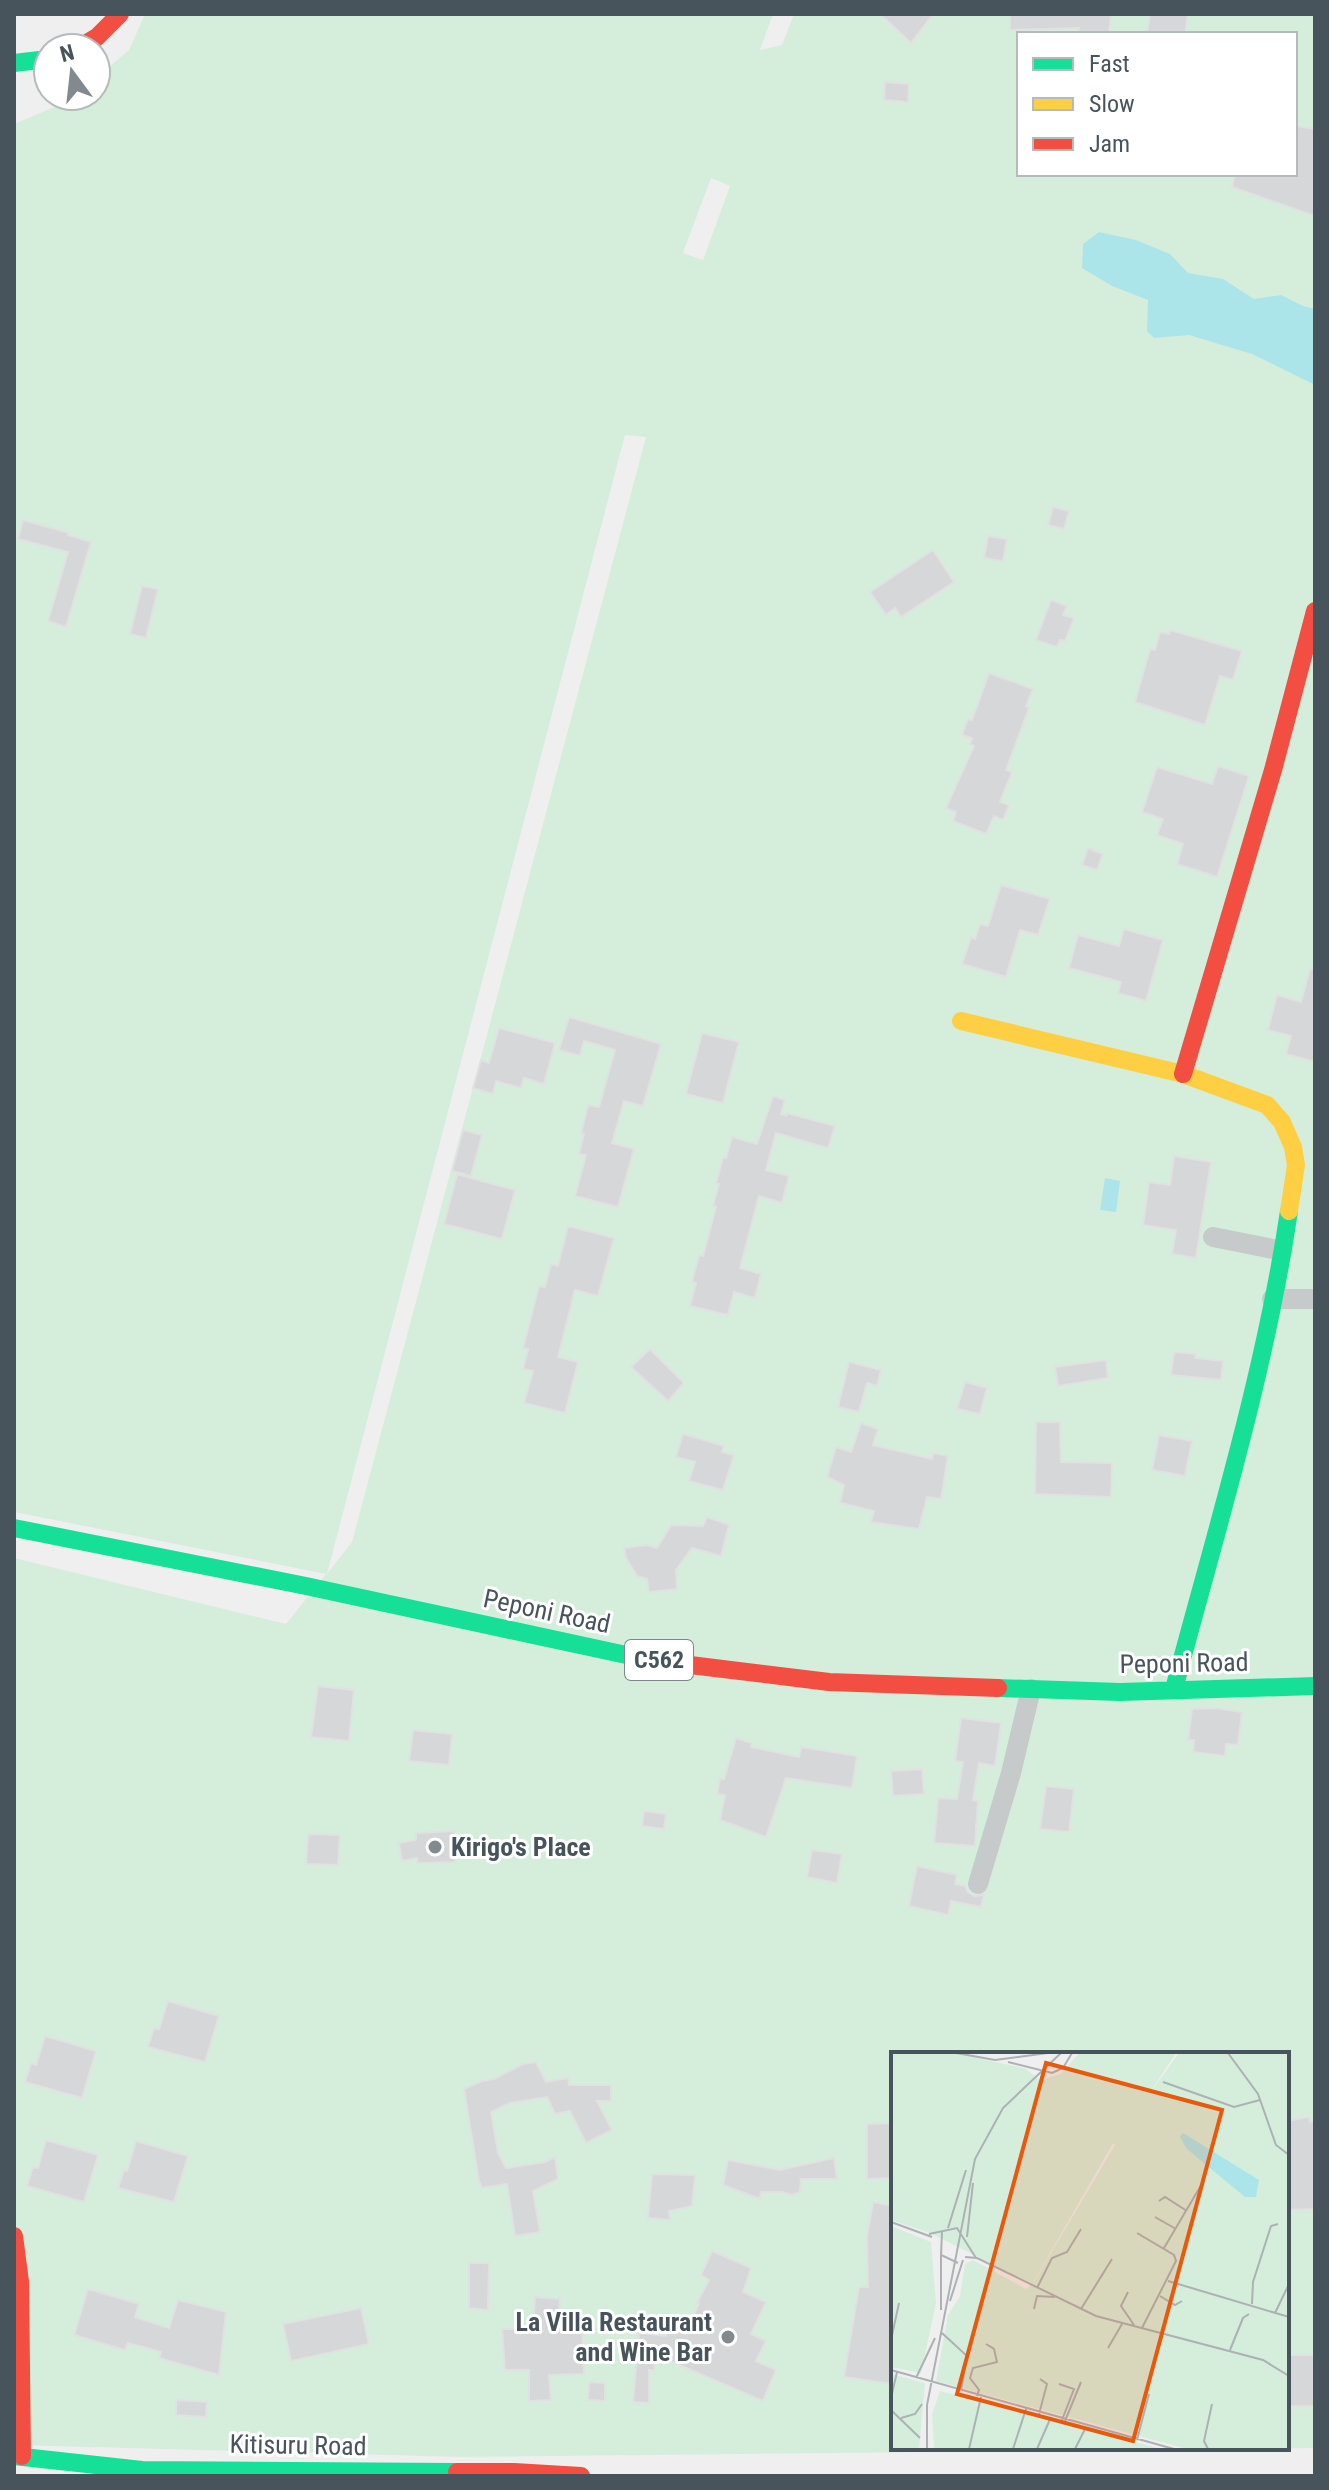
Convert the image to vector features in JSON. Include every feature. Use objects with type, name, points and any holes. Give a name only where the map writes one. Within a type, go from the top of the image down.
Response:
[{"type":"street","points":[[102,32],[120,14]]},
{"type":"street","points":[[1183,1074],[1273,770],[1315,611]]},
{"type":"street","points":[[961,1021],[1183,1074],[1267,1105],[1282,1122],[1293,1147],[1296,1165],[1283,1251],[1242,1437],[1174,1689]]},
{"type":"street","points":[[1213,1237],[1283,1251]]},
{"type":"street","points":[[1272,1299],[1315,1299]]},
{"type":"street","name":"Peponi Road","points":[[14,1528],[306,1586],[631,1656],[710,1669],[829,1682],[1120,1692],[1315,1686]]},
{"type":"street","points":[[978,1884],[1011,1773],[1031,1689]]},
{"type":"street","points":[[14,2236],[20,2282],[18,2456]]},
{"type":"street","name":"Kitisuru Road","points":[[18,2456],[178,2473],[514,2472],[581,2476]]},
{"type":"green space","points":[[145,14],[773,14],[760,50],[782,45],[794,14],[1315,14],[1315,2448],[1289,2448],[1289,2052],[891,2052],[891,2450],[1125,2450],[461,2457],[14,2445],[14,1558],[286,1624],[326,1574],[14,1512],[14,124],[43,112],[112,112],[112,64],[129,50]],"holes":[[[711,178],[730,186],[703,260],[683,253]],[[625,435],[646,437],[352,1542],[327,1574]]]},
{"type":"water","points":[[1099,232],[1136,240],[1170,254],[1188,273],[1223,279],[1254,299],[1281,295],[1315,309],[1315,385],[1252,354],[1189,335],[1154,338],[1147,331],[1148,300],[1112,286],[1082,268],[1083,244]]},
{"type":"water","points":[[1105,1178],[1120,1181],[1116,1212],[1100,1210]]},
{"type":"building","points":[[880,14],[933,14],[911,43]]},
{"type":"building","points":[[1010,14],[1111,14],[1109,32],[1078,32],[1079,28],[1010,30]]},
{"type":"building","points":[[1150,14],[1188,14],[1185,32],[1147,32]]},
{"type":"building","points":[[885,82],[909,84],[908,102],[884,100]]},
{"type":"building","points":[[1297,126],[1315,129],[1315,216],[1232,187],[1235,176],[1297,176]]},
{"type":"building","points":[[1053,507],[1069,511],[1064,529],[1048,525]]},
{"type":"building","points":[[23,520],[91,542],[66,627],[48,621],[68,552],[18,539]]},
{"type":"building","points":[[988,536],[1007,539],[1003,561],[984,558]]},
{"type":"building","points":[[933,550],[954,582],[901,617],[895,608],[886,615],[870,592]]},
{"type":"building","points":[[142,586],[158,589],[146,638],[130,634]]},
{"type":"building","points":[[1051,600],[1067,606],[1063,615],[1074,618],[1065,641],[1060,640],[1057,647],[1036,640]]},
{"type":"building","points":[[1170,630],[1242,651],[1233,680],[1220,676],[1205,725],[1135,702],[1150,649],[1155,650],[1160,632],[1169,634]]},
{"type":"building","points":[[989,673],[1033,689],[1006,770],[1012,772],[1000,802],[1009,805],[1003,820],[994,816],[986,834],[953,821],[956,812],[946,808],[974,746],[970,744],[972,738],[962,735],[968,719],[972,720]]},
{"type":"building","points":[[1218,766],[1249,776],[1217,877],[1177,864],[1183,844],[1157,835],[1163,819],[1142,812],[1157,767],[1212,784]]},
{"type":"building","points":[[1088,848],[1103,854],[1097,870],[1082,865]]},
{"type":"building","points":[[1001,885],[1050,899],[1038,935],[1020,930],[1006,977],[962,964],[971,937],[975,939],[980,924],[988,926]]},
{"type":"building","points":[[1124,929],[1163,940],[1146,1001],[1118,993],[1121,982],[1069,968],[1078,935],[1119,946]]},
{"type":"building","points":[[1310,969],[1315,969],[1315,1062],[1286,1054],[1291,1036],[1268,1030],[1277,995],[1301,1002]]},
{"type":"building","points":[[569,1017],[661,1044],[643,1106],[624,1101],[612,1143],[634,1149],[618,1207],[575,1196],[586,1155],[579,1154],[588,1105],[599,1107],[615,1050],[584,1041],[580,1056],[559,1050]]},
{"type":"building","points":[[499,1028],[555,1043],[544,1084],[524,1078],[521,1088],[496,1081],[493,1094],[473,1088],[481,1060],[489,1063]]},
{"type":"building","points":[[702,1033],[739,1042],[723,1103],[686,1094]]},
{"type":"building","points":[[773,1096],[785,1100],[781,1114],[835,1126],[828,1148],[776,1133],[766,1170],[789,1176],[782,1203],[759,1196],[740,1268],[761,1274],[755,1298],[734,1292],[728,1315],[690,1306],[699,1255],[703,1256],[716,1207],[713,1206],[719,1184],[716,1184],[723,1157],[726,1158],[732,1137],[757,1144]]},
{"type":"building","points":[[463,1130],[482,1135],[471,1176],[452,1171]]},
{"type":"building","points":[[1174,1156],[1211,1162],[1196,1258],[1172,1254],[1176,1230],[1143,1225],[1149,1182],[1170,1185]]},
{"type":"building","points":[[457,1174],[515,1190],[502,1239],[444,1224]]},
{"type":"building","points":[[568,1226],[614,1238],[598,1296],[575,1290],[558,1357],[578,1362],[565,1413],[524,1403],[533,1371],[523,1369],[528,1349],[523,1348],[539,1286],[545,1287],[551,1264],[558,1266]]},
{"type":"building","points":[[650,1349],[684,1383],[668,1401],[631,1367]]},
{"type":"building","points":[[1174,1352],[1223,1361],[1221,1380],[1171,1375]]},
{"type":"building","points":[[1106,1360],[1108,1378],[1058,1386],[1055,1367]]},
{"type":"building","points":[[849,1362],[881,1370],[877,1386],[867,1383],[859,1412],[838,1407]]},
{"type":"building","points":[[965,1382],[987,1388],[980,1414],[957,1409]]},
{"type":"building","points":[[1036,1422],[1060,1422],[1061,1462],[1112,1463],[1111,1497],[1035,1494]]},
{"type":"building","points":[[861,1423],[878,1429],[873,1445],[932,1459],[933,1453],[948,1456],[941,1499],[927,1497],[919,1529],[871,1522],[874,1511],[840,1503],[844,1485],[827,1477],[836,1447],[851,1452]]},
{"type":"building","points":[[683,1434],[724,1446],[722,1452],[734,1455],[723,1490],[689,1481],[695,1462],[676,1457]]},
{"type":"building","points":[[1159,1435],[1192,1441],[1185,1476],[1152,1470]]},
{"type":"building","points":[[707,1517],[729,1525],[721,1556],[692,1548],[676,1570],[677,1589],[649,1592],[647,1579],[637,1576],[624,1548],[647,1545],[657,1548],[671,1525],[703,1526]]},
{"type":"building","points":[[318,1686],[354,1690],[349,1741],[311,1737]]},
{"type":"building","points":[[1192,1709],[1242,1712],[1238,1745],[1226,1744],[1225,1756],[1193,1752],[1194,1740],[1188,1740]]},
{"type":"building","points":[[961,1718],[1001,1723],[995,1766],[979,1763],[973,1800],[978,1801],[975,1846],[934,1843],[938,1798],[957,1799],[963,1762],[955,1761]]},
{"type":"building","points":[[413,1730],[452,1734],[449,1765],[409,1761]]},
{"type":"building","points":[[736,1738],[752,1743],[751,1747],[799,1757],[801,1747],[857,1756],[852,1788],[786,1778],[766,1837],[720,1820],[725,1795],[717,1794],[720,1778],[724,1779]]},
{"type":"building","points":[[922,1769],[924,1794],[893,1796],[891,1771]]},
{"type":"building","points":[[1046,1786],[1074,1789],[1069,1832],[1040,1829]]},
{"type":"building","points":[[644,1811],[666,1814],[664,1829],[642,1826]]},
{"type":"building","name":"Kirigo's Place","points":[[454,1831],[455,1862],[417,1863],[417,1858],[402,1861],[399,1843],[416,1840],[416,1833]]},
{"type":"building","points":[[308,1834],[340,1835],[338,1865],[306,1864]]},
{"type":"building","points":[[812,1850],[842,1854],[837,1883],[807,1877]]},
{"type":"building","points":[[917,1866],[957,1875],[955,1884],[965,1886],[974,1896],[984,1895],[981,1907],[951,1901],[948,1915],[909,1906]]},
{"type":"building","points":[[168,2001],[219,2016],[205,2062],[148,2047],[154,2028],[159,2029]]},
{"type":"building","points":[[45,2036],[96,2051],[82,2098],[25,2082],[31,2063],[36,2065]]},
{"type":"building","points":[[536,2062],[546,2082],[568,2078],[569,2085],[611,2085],[611,2101],[597,2101],[612,2130],[586,2143],[570,2111],[555,2114],[547,2097],[510,2103],[491,2112],[498,2153],[506,2168],[545,2162],[555,2157],[558,2179],[533,2191],[540,2232],[515,2236],[507,2184],[482,2188],[479,2181],[464,2089],[494,2079],[523,2064]]},
{"type":"building","points":[[1309,2117],[1310,2122],[1315,2121],[1315,2209],[1289,2210],[1289,2121]]},
{"type":"building","points":[[891,2123],[891,2178],[867,2179],[867,2124]]},
{"type":"building","points":[[46,2140],[98,2155],[84,2202],[27,2186],[33,2167],[38,2168]]},
{"type":"building","points":[[136,2141],[188,2156],[174,2202],[118,2188]]},
{"type":"building","points":[[834,2158],[837,2179],[801,2179],[800,2192],[792,2195],[761,2192],[760,2199],[723,2185],[728,2160],[780,2170]]},
{"type":"building","points":[[652,2174],[695,2175],[692,2206],[669,2211],[670,2220],[648,2218]]},
{"type":"building","points":[[873,2202],[891,2206],[891,2384],[844,2377],[859,2287],[868,2287],[867,2236]]},
{"type":"building","points":[[712,2251],[751,2268],[743,2292],[766,2302],[751,2334],[766,2341],[756,2361],[776,2370],[763,2401],[656,2355],[654,2370],[649,2370],[649,2403],[633,2402],[639,2333],[666,2336],[670,2328],[685,2334],[709,2280],[701,2275]]},
{"type":"building","points":[[469,2263],[489,2263],[488,2310],[469,2308]]},
{"type":"building","points":[[88,2289],[139,2304],[135,2317],[169,2328],[178,2300],[226,2312],[219,2375],[159,2358],[161,2352],[128,2343],[125,2350],[74,2335]]},
{"type":"building","points":[[535,2297],[560,2299],[558,2329],[582,2329],[584,2374],[549,2375],[551,2400],[529,2401],[529,2370],[505,2370],[502,2329],[533,2329]]},
{"type":"building","points":[[361,2308],[369,2344],[291,2361],[283,2324]]},
{"type":"building","points":[[1289,2355],[1315,2355],[1315,2406],[1289,2406]]},
{"type":"building","points":[[589,2382],[605,2383],[605,2401],[588,2400]]},
{"type":"building","points":[[176,2400],[207,2402],[206,2417],[176,2415]]},
{"type":"traffic: fast","points":[[14,63],[32,61]]},
{"type":"traffic: fast","points":[[1174,1689],[1253,1392],[1289,1211]]},
{"type":"traffic: fast","points":[[14,1528],[682,1664]]},
{"type":"traffic: fast","points":[[998,1688],[1120,1692],[1315,1686]]},
{"type":"traffic: fast","points":[[14,2456],[142,2470],[457,2472]]},
{"type":"traffic: slow","points":[[961,1021],[1183,1074],[1267,1105],[1282,1122],[1293,1147],[1296,1165],[1289,1211]]},
{"type":"traffic: jam","points":[[102,32],[120,14]]},
{"type":"traffic: jam","points":[[1183,1074],[1273,770],[1315,611]]},
{"type":"traffic: jam","points":[[682,1664],[829,1682],[998,1688]]},
{"type":"traffic: jam","points":[[14,2236],[20,2282],[22,2456]]},
{"type":"traffic: jam","points":[[457,2472],[581,2476]]},
{"type":"place","name":"Kirigo's Place","points":[[435,1847]]},
{"type":"place","name":"La Villa Restaurant and Wine Bar","points":[[728,2337]]}]
